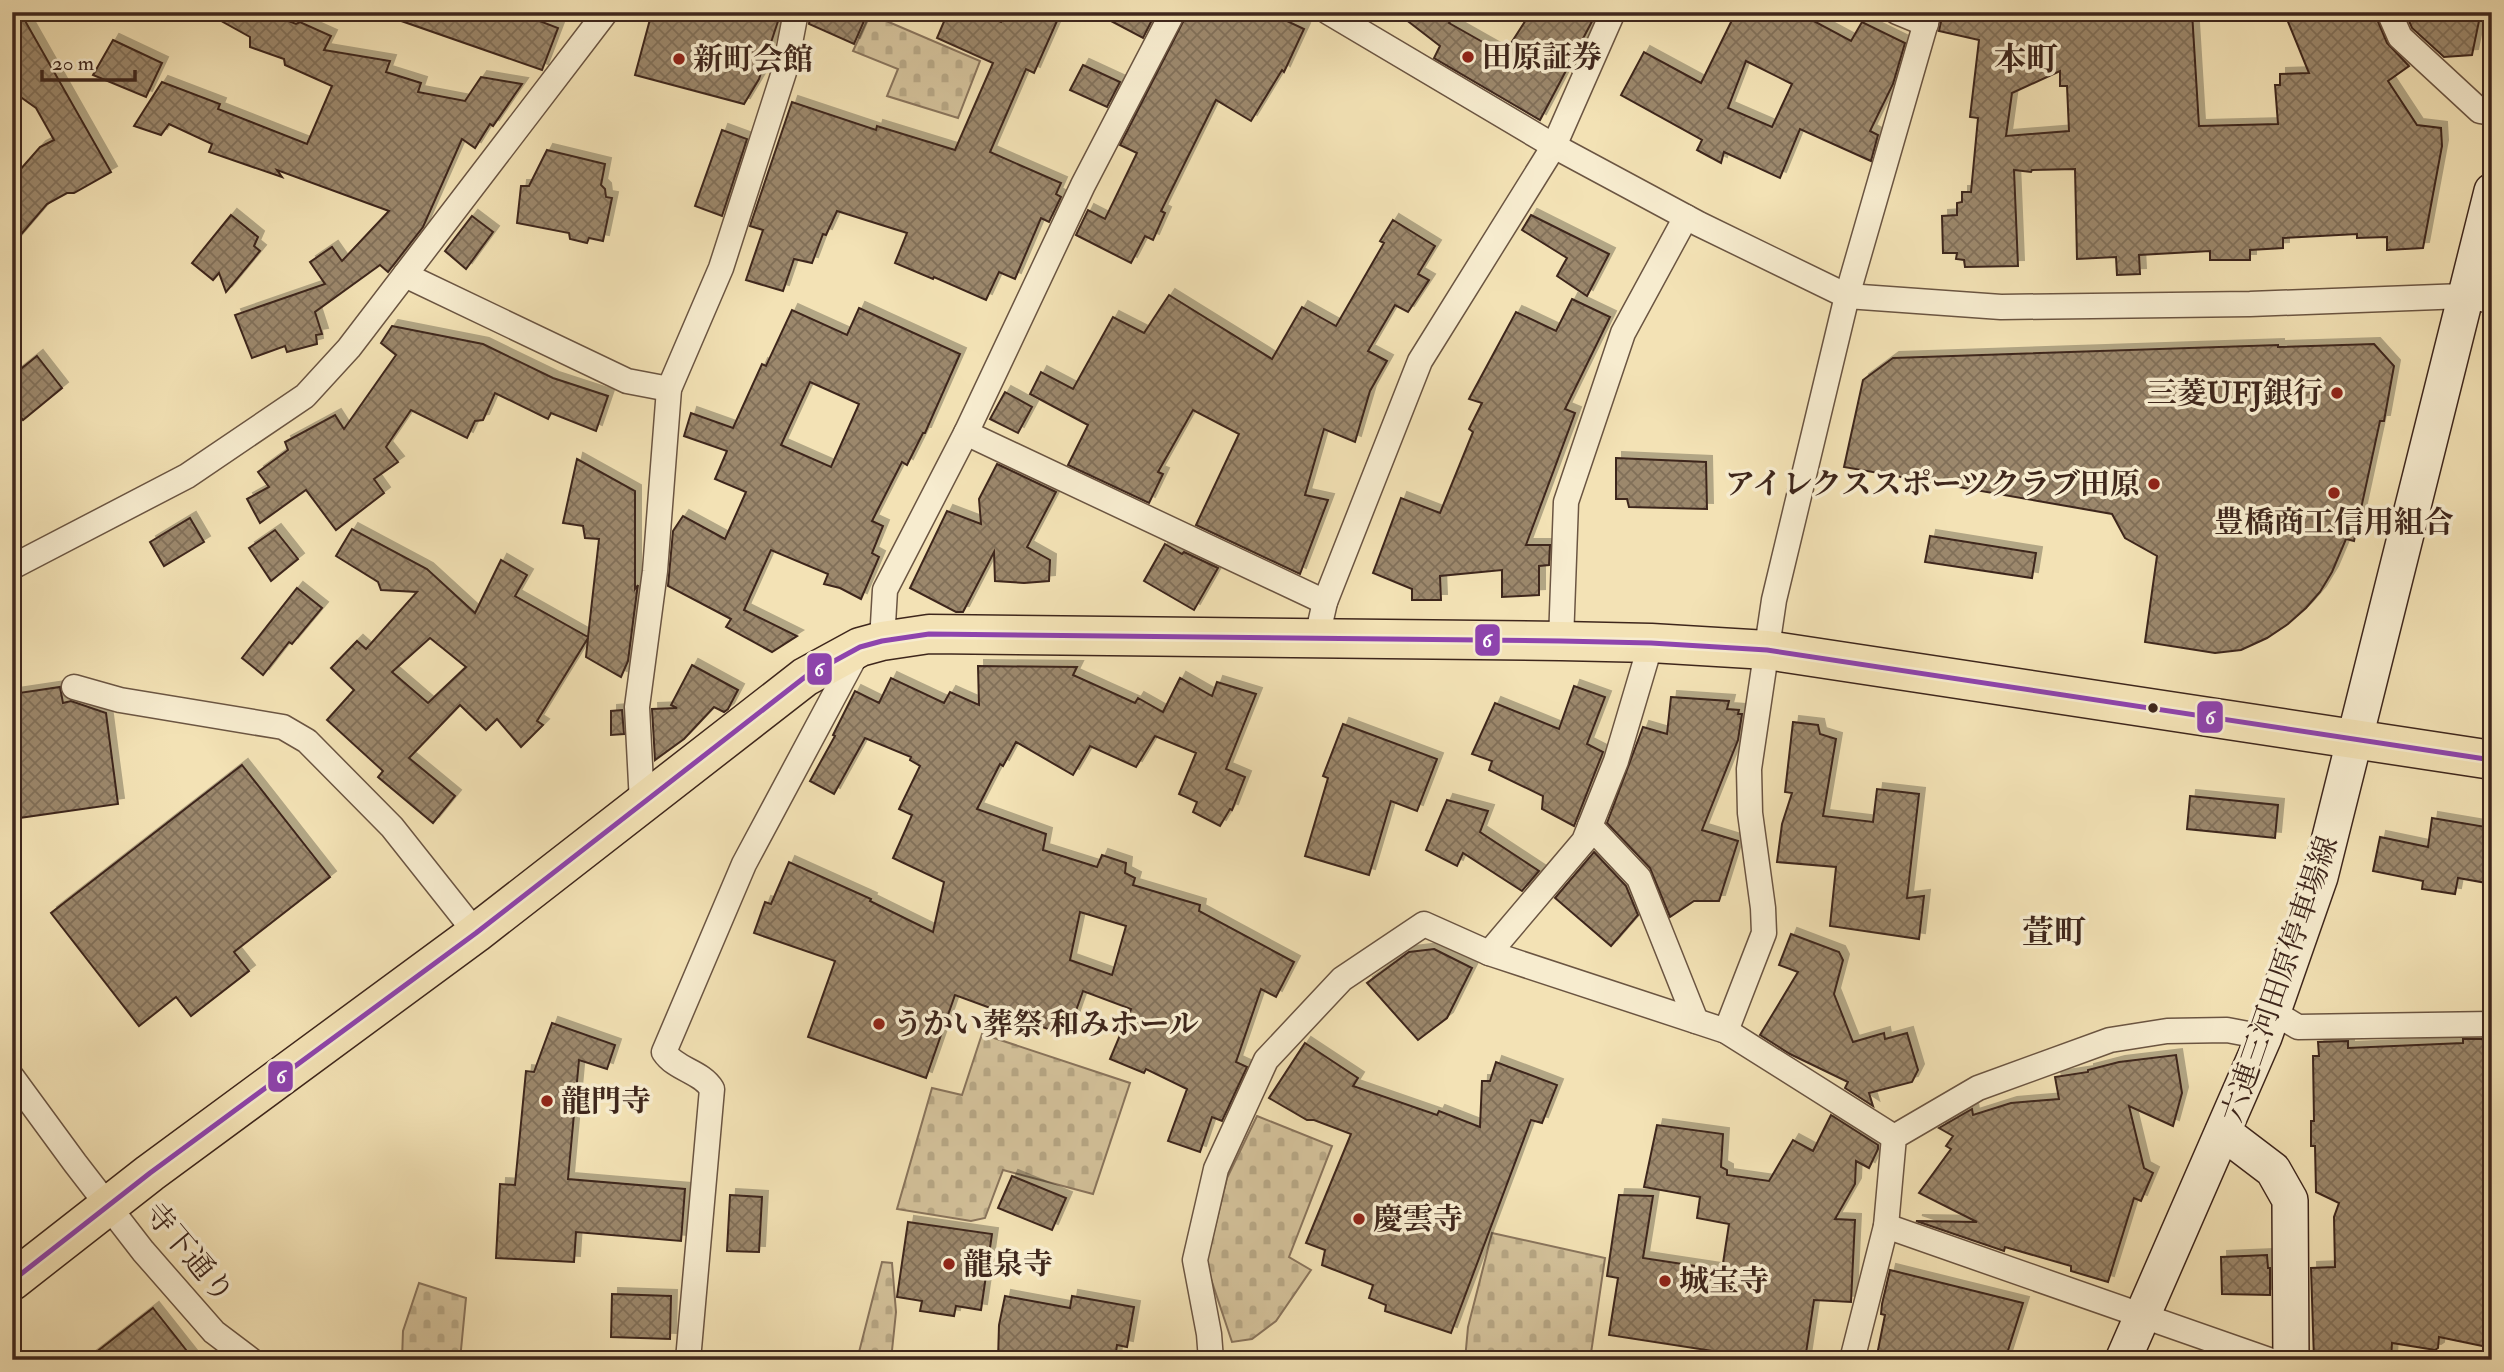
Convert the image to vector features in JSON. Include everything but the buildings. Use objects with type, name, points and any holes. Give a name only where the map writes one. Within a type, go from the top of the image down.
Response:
[{"type":"main road","points":[[12,1281],[109,1205],[476,933],[805,677],[871,644],[929,634],[1321,620],[1561,640],[1767,650],[2492,760]]},
{"type":"street","points":[[12,566],[187,476],[305,396],[349,348],[606,12]]},
{"type":"street","points":[[642,803],[637,707],[655,571],[669,389],[721,268],[785,69],[796,12]]},
{"type":"street","points":[[688,1360],[712,1089],[707,1081],[670,1060],[664,1052],[744,864],[871,644],[885,590],[966,433],[1083,185],[1173,12]]},
{"type":"street","points":[[1328,12],[1554,146],[1686,217],[1847,296],[2001,307],[2478,298]]},
{"type":"street","points":[[966,433],[1321,620],[1420,361],[1554,146],[1614,12]]},
{"type":"street","points":[[1726,1031],[1764,933],[1750,813],[1749,769],[1774,600],[1847,296],[1927,18],[1897,12]]},
{"type":"street","points":[[2389,12],[2400,37],[2480,111],[2492,114]]},
{"type":"street","name":"六連三河田原停車場線","points":[[2291,1360],[2290,1200],[2273,1170],[2223,1132],[2268,1024],[2320,877],[2354,741],[2478,298],[2492,191]]},
{"type":"street","points":[[1561,640],[1566,502],[1623,333],[1686,217]]},
{"type":"street","points":[[405,275],[627,381],[669,389]]},
{"type":"street","points":[[1489,953],[1584,841],[1616,761],[1651,643]]},
{"type":"street","points":[[74,687],[120,700],[283,727],[293,731],[307,741],[392,827],[476,933]]},
{"type":"street","points":[[1590,826],[1639,878],[1696,1020]]},
{"type":"street","points":[[1211,1360],[1195,1259],[1216,1168],[1266,1060],[1342,979],[1424,924],[1489,953],[1726,1031],[1894,1137]]},
{"type":"street","points":[[1894,1137],[1978,1088],[2110,1040],[2167,1031],[2227,1030],[2268,1024],[2298,1027],[2492,1024]]},
{"type":"street","name":"寺下通り","points":[[12,1076],[143,1251],[214,1332],[251,1360]]},
{"type":"street","points":[[2123,1360],[2223,1132]]},
{"type":"street","points":[[1853,1360],[1886,1226],[1894,1137]]},
{"type":"street","points":[[1886,1226],[2269,1360]]},
{"type":"green space","points":[[870,14],[980,61],[958,118],[887,96],[898,69],[853,51]]},
{"type":"green space","points":[[982,1034],[1130,1083],[1093,1194],[1003,1170],[985,1218],[971,1221],[897,1209],[932,1088],[962,1095]]},
{"type":"green space","points":[[1257,1116],[1332,1146],[1289,1257],[1311,1270],[1276,1321],[1252,1339],[1232,1342],[1206,1264],[1227,1178]]},
{"type":"green space","points":[[1492,1233],[1605,1258],[1590,1360],[1465,1360],[1468,1327]]},
{"type":"green space","points":[[882,1262],[892,1263],[896,1312],[891,1360],[857,1360]]},
{"type":"green space","points":[[419,1283],[466,1298],[460,1360],[402,1360],[403,1331]]},
{"type":"transit line","name":"6","points":[[12,1281],[150,1173],[476,933],[805,677],[860,647],[882,641],[929,634],[1561,641],[1767,650],[2492,760]]},
{"type":"place","name":"田原証券","points":[[1468,57]]},
{"type":"place","name":"新町会館","points":[[679,59]]},
{"type":"place","name":"三菱UFJ銀行","points":[[2337,393]]},
{"type":"place","name":"アイレクススポーツクラブ田原","points":[[2154,484]]},
{"type":"place","name":"豊橋商工信用組合","points":[[2334,493]]},
{"type":"place","name":"うかい葬祭 和みホール","points":[[879,1024]]},
{"type":"place","name":"龍門寺","points":[[547,1101]]},
{"type":"place","name":"慶雲寺","points":[[1359,1219]]},
{"type":"place","name":"龍泉寺","points":[[949,1264]]},
{"type":"place","name":"城宝寺","points":[[1665,1281]]},
{"type":"district","name":"本町","points":[[2026,60]]},
{"type":"district","name":"萱町","points":[[2054,933]]}]
